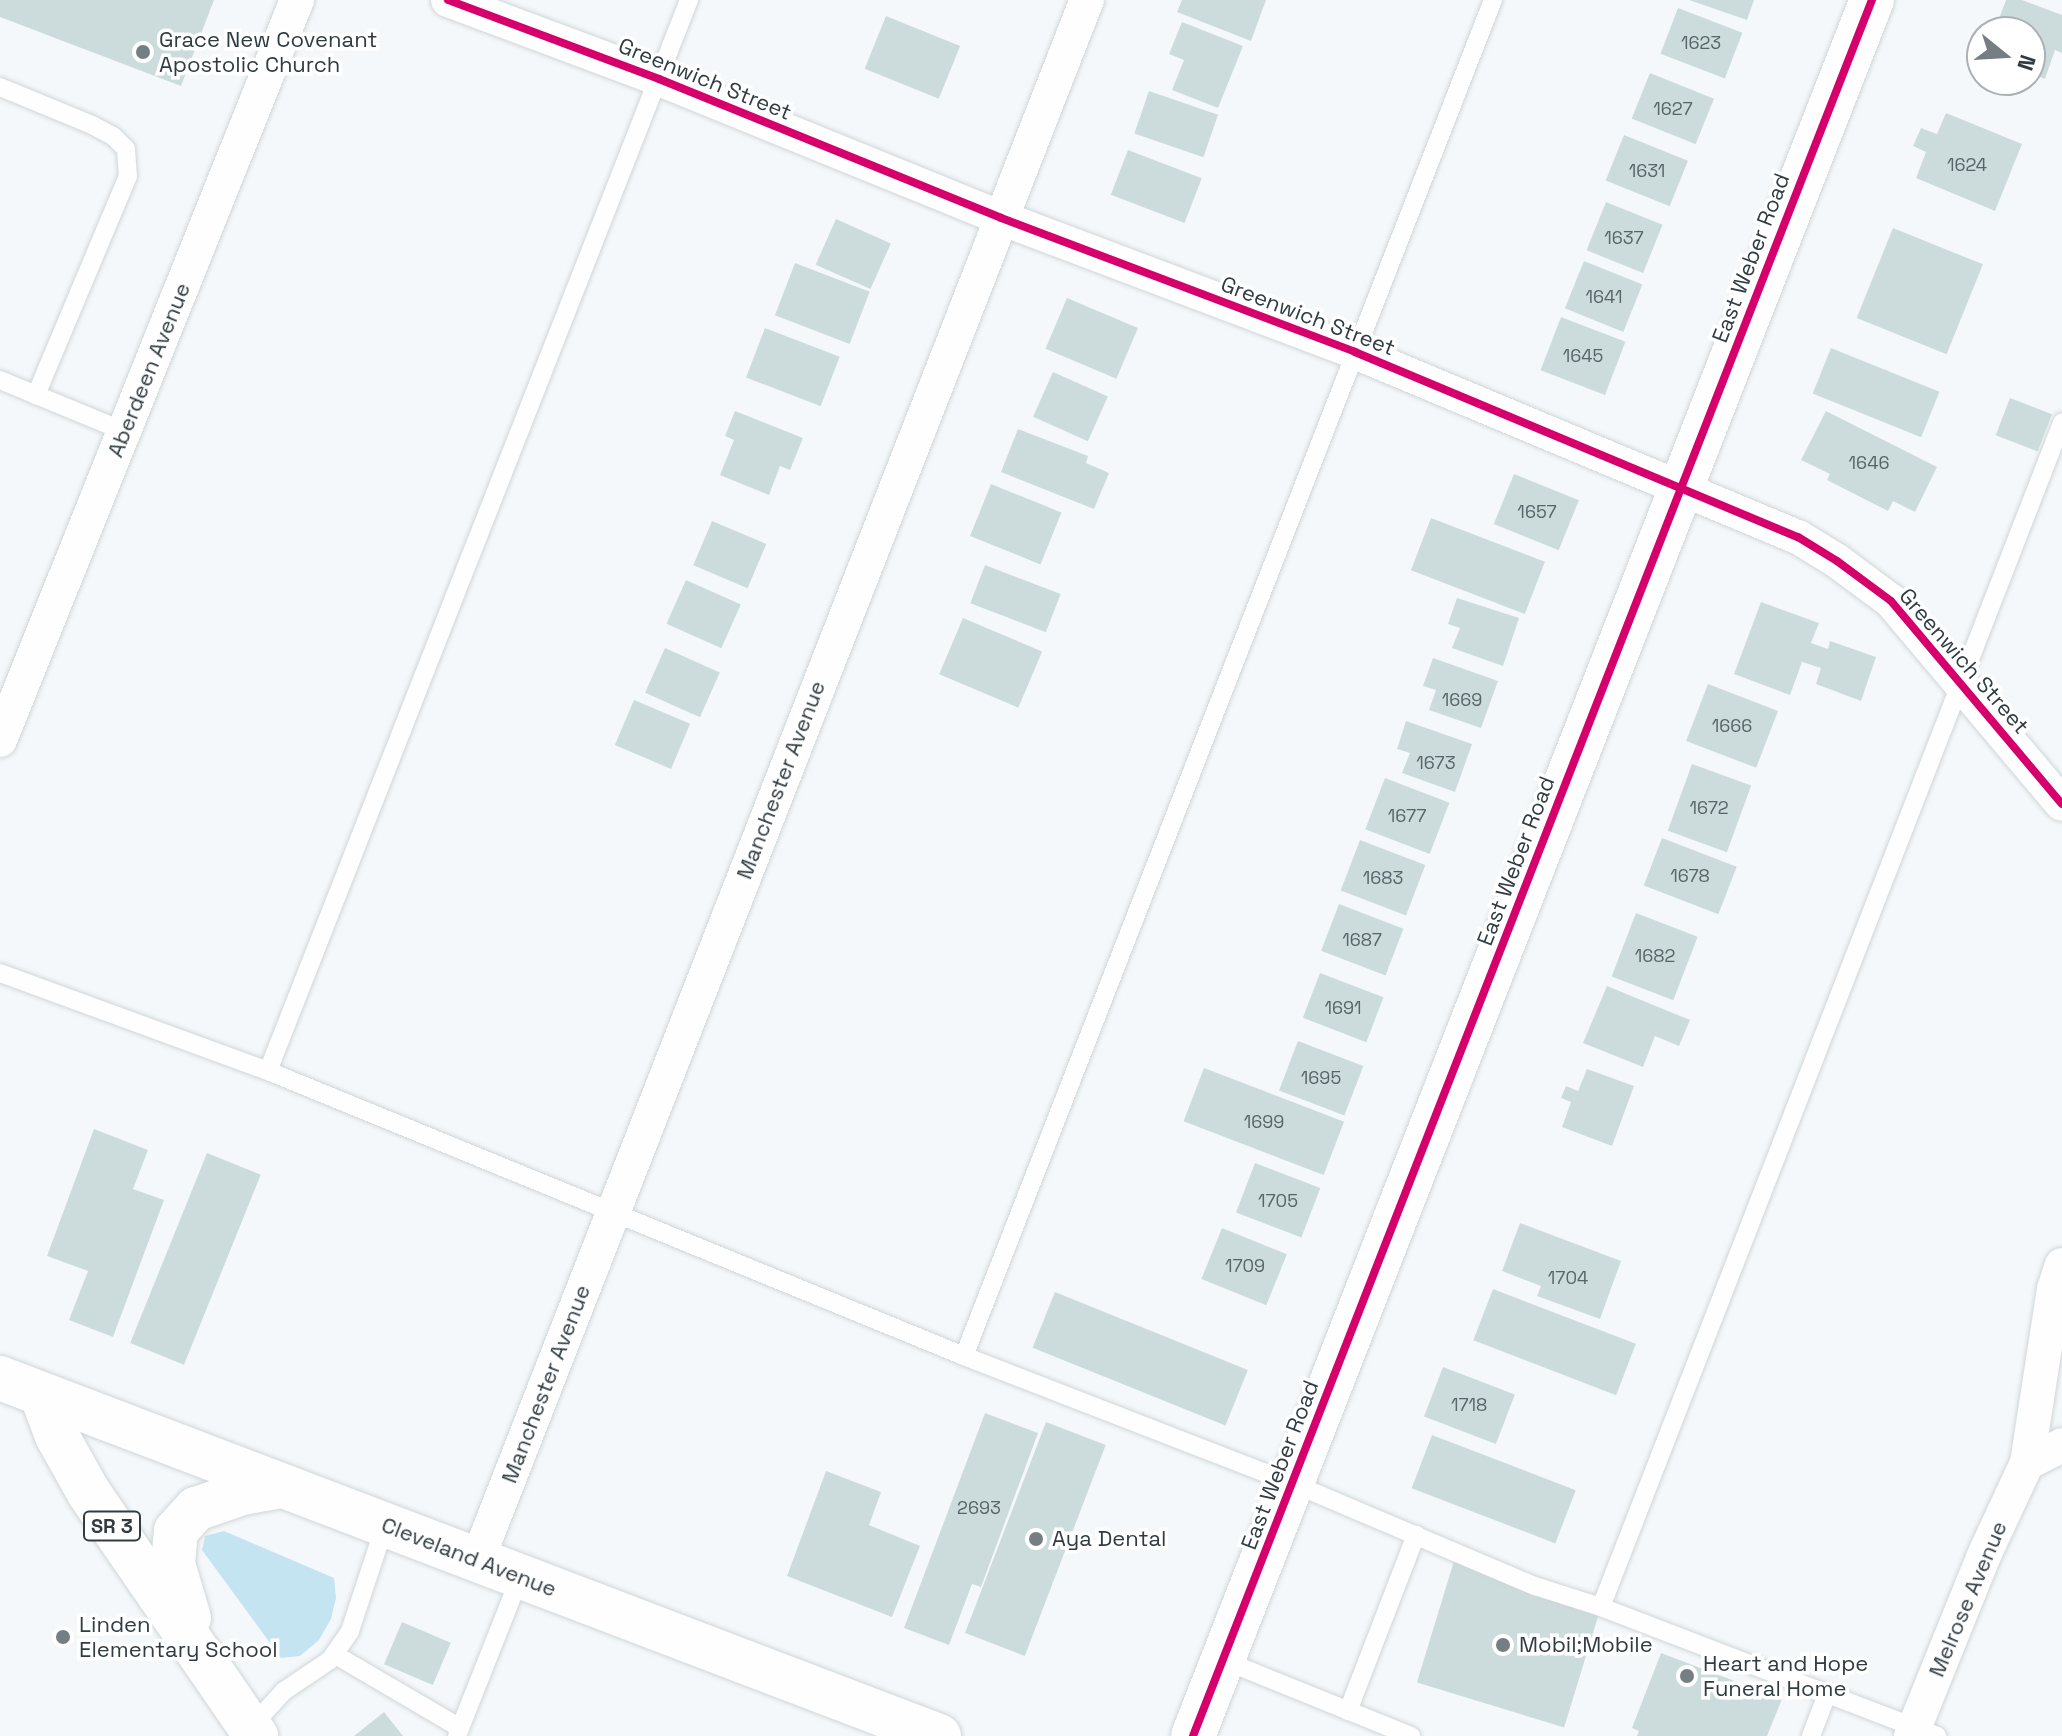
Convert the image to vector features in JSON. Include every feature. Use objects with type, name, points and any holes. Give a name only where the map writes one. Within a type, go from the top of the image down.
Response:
[{"type":"street","name":"Aberdeen Avenue","points":[[0,740],[297,0]]},
{"type":"street","name":"Greenwich Street","points":[[448,0],[659,79],[1001,218],[1355,352],[1798,537],[1891,601],[2062,804]]},
{"type":"street","name":"Manchester Avenue","points":[[477,1561],[1087,0]]},
{"type":"street","name":"East Weber Road","points":[[1193,1736],[1872,0]]},
{"type":"street","name":"Melrose Avenue","points":[[1921,1733],[1985,1553],[2027,1463],[2054,1289],[2062,1265]]},
{"type":"street","name":"Cleveland Avenue","points":[[0,1378],[939,1736]]},
{"type":"street","name":"SR 3","points":[[42,1396],[57,1436],[89,1493],[198,1647],[253,1732]]},
{"type":"street","points":[[2027,1463],[2062,1445]]},
{"type":"street","points":[[198,1647],[173,1564],[176,1531],[196,1509],[242,1493],[282,1486]]},
{"type":"lane","points":[[268,1071],[689,0]]},
{"type":"lane","points":[[964,1356],[1493,0]]},
{"type":"lane","points":[[0,87],[92,125],[113,136],[126,149],[128,176],[36,395]]},
{"type":"lane","points":[[0,380],[124,431]]},
{"type":"lane","points":[[1601,1607],[2062,423]]},
{"type":"lane","points":[[0,973],[268,1071],[964,1356],[1292,1483],[1535,1586],[1601,1607],[1921,1733]]},
{"type":"lane","points":[[253,1732],[284,1691],[334,1654],[350,1631],[385,1525]]},
{"type":"lane","points":[[1348,1711],[1416,1535]]},
{"type":"lane","points":[[334,1654],[458,1732],[520,1577]]},
{"type":"lane","points":[[1223,1660],[1411,1736]]},
{"type":"lane","points":[[1811,1736],[1827,1694]]},
{"type":"shaded area","points":[[224,1531],[334,1578],[336,1598],[331,1619],[319,1640],[300,1656],[281,1658],[202,1550],[205,1536]]},
{"type":"building","name":"Grace New Covenant Apostolic Church","points":[[0,0],[214,0],[181,86],[0,17]]},
{"type":"building","points":[[1182,0],[1266,0],[1251,41],[1177,12]]},
{"type":"building","points":[[1689,0],[1754,0],[1747,20]]},
{"type":"building","points":[[2006,0],[2022,0],[2062,15],[2062,53],[2055,50],[2046,76],[2046,16],[2000,16]]},
{"type":"building","points":[[1678,8],[1742,33],[1725,78],[1660,54]]},
{"type":"building","points":[[886,16],[960,46],[939,99],[865,69]]},
{"type":"building","points":[[1182,22],[1243,46],[1218,108],[1172,90],[1184,60],[1169,54]]},
{"type":"building","points":[[1650,73],[1714,99],[1696,144],[1632,118]]},
{"type":"building","points":[[1149,91],[1218,115],[1203,157],[1134,134]]},
{"type":"building","points":[[1946,113],[2022,144],[1995,211],[1916,178],[1926,152],[1913,146],[1921,128],[1937,134]]},
{"type":"building","points":[[1624,135],[1688,161],[1670,206],[1606,180]]},
{"type":"building","points":[[1128,150],[1202,178],[1185,223],[1111,195]]},
{"type":"building","points":[[1606,202],[1663,225],[1643,273],[1587,250]]},
{"type":"building","points":[[836,219],[891,243],[870,289],[816,265]]},
{"type":"building","points":[[1893,228],[1983,264],[1947,354],[1857,318]]},
{"type":"building","points":[[1584,261],[1642,285],[1623,332],[1565,308]]},
{"type":"building","points":[[795,263],[870,292],[850,344],[775,315]]},
{"type":"building","points":[[1067,298],[1138,328],[1116,379],[1046,349]]},
{"type":"building","points":[[1561,317],[1625,342],[1605,395],[1541,370]]},
{"type":"building","points":[[765,328],[840,357],[821,406],[746,377]]},
{"type":"building","points":[[1831,348],[1939,392],[1921,437],[1813,393]]},
{"type":"building","points":[[1053,372],[1108,396],[1088,441],[1033,417]]},
{"type":"building","points":[[2010,398],[2052,414],[2038,451],[1996,435]]},
{"type":"building","points":[[735,411],[803,438],[790,470],[780,466],[769,495],[720,475],[734,440],[725,436]]},
{"type":"building","points":[[1826,411],[1937,467],[1915,512],[1893,501],[1888,511],[1827,480],[1830,474],[1801,460]]},
{"type":"building","points":[[1018,429],[1088,456],[1086,463],[1109,473],[1094,509],[1001,472]]},
{"type":"building","points":[[1514,474],[1579,500],[1559,550],[1494,524]]},
{"type":"building","points":[[991,484],[1061,512],[1040,564],[970,536]]},
{"type":"building","points":[[1431,518],[1545,562],[1525,614],[1411,570]]},
{"type":"building","points":[[712,521],[766,544],[748,588],[693,565]]},
{"type":"building","points":[[985,565],[1061,594],[1046,632],[970,603]]},
{"type":"building","points":[[686,580],[741,604],[721,648],[666,624]]},
{"type":"building","points":[[1457,598],[1519,618],[1503,666],[1452,648],[1460,628],[1448,624]]},
{"type":"building","points":[[1761,602],[1819,623],[1811,643],[1828,649],[1830,641],[1876,657],[1861,701],[1816,684],[1821,668],[1802,662],[1790,695],[1734,674]]},
{"type":"building","points":[[963,618],[1042,652],[1018,708],[939,674]]},
{"type":"building","points":[[665,648],[720,672],[700,717],[645,693]]},
{"type":"building","points":[[1433,658],[1498,681],[1481,728],[1429,710],[1436,690],[1423,686]]},
{"type":"building","points":[[1708,684],[1778,711],[1756,768],[1686,741]]},
{"type":"building","points":[[634,700],[690,724],[671,769],[615,745]]},
{"type":"building","points":[[1406,721],[1472,744],[1455,792],[1402,773],[1410,753],[1397,749]]},
{"type":"building","points":[[1692,764],[1751,786],[1727,852],[1668,831]]},
{"type":"building","points":[[1385,778],[1449,803],[1430,854],[1365,829]]},
{"type":"building","points":[[1662,838],[1737,867],[1718,914],[1644,886]]},
{"type":"building","points":[[1360,840],[1425,865],[1406,915],[1341,890]]},
{"type":"building","points":[[1339,904],[1403,929],[1385,975],[1321,951]]},
{"type":"building","points":[[1636,913],[1698,937],[1673,1000],[1612,976]]},
{"type":"building","points":[[1320,973],[1383,997],[1366,1042],[1303,1018]]},
{"type":"building","points":[[1607,986],[1690,1020],[1679,1046],[1655,1036],[1643,1067],[1583,1043]]},
{"type":"building","points":[[1298,1041],[1363,1066],[1344,1116],[1279,1090]]},
{"type":"building","points":[[1204,1068],[1344,1122],[1324,1175],[1184,1121]]},
{"type":"building","points":[[1587,1069],[1634,1086],[1612,1146],[1562,1127],[1571,1102],[1561,1098],[1566,1086],[1578,1091]]},
{"type":"building","points":[[94,1129],[148,1150],[133,1189],[164,1200],[113,1337],[69,1320],[88,1271],[47,1256]]},
{"type":"building","points":[[207,1153],[261,1175],[184,1365],[130,1343]]},
{"type":"building","points":[[1255,1163],[1320,1188],[1301,1238],[1236,1212]]},
{"type":"building","points":[[1520,1223],[1621,1261],[1600,1319],[1537,1296],[1541,1286],[1502,1271]]},
{"type":"building","points":[[1222,1228],[1287,1254],[1266,1305],[1201,1279]]},
{"type":"building","points":[[1493,1289],[1636,1344],[1616,1395],[1473,1340]]},
{"type":"building","points":[[1055,1292],[1248,1370],[1225,1426],[1033,1348]]},
{"type":"building","points":[[1443,1367],[1515,1395],[1496,1444],[1424,1416]]},
{"type":"building","points":[[985,1413],[1038,1433],[981,1587],[972,1584],[949,1645],[904,1628]]},
{"type":"building","name":"Aya Dental","points":[[1046,1422],[1106,1445],[1025,1656],[965,1633]]},
{"type":"building","points":[[1432,1435],[1576,1490],[1555,1543],[1412,1488]]},
{"type":"building","points":[[826,1471],[881,1492],[869,1525],[920,1546],[892,1617],[787,1576]]},
{"type":"building","points":[[1454,1561],[1601,1606],[1564,1727],[1417,1682]]},
{"type":"building","points":[[402,1622],[451,1643],[433,1685],[384,1664]]},
{"type":"building","name":"Heart and Hope Funeral Home","points":[[1661,1653],[1782,1699],[1767,1736],[1637,1736],[1639,1731],[1632,1728]]},
{"type":"building","points":[[384,1712],[403,1736],[354,1736]]},
{"type":"cycle path","points":[[448,0],[659,79],[1001,218],[1355,352],[1798,537],[1891,601],[2062,804]]},
{"type":"cycle path","points":[[1193,1736],[1872,0]]},
{"type":"place","name":"Grace New Covenant Apostolic Church","points":[[143,52]]},
{"type":"place","name":"Aya Dental","points":[[1036,1539]]},
{"type":"place","name":"Linden Elementary School","points":[[63,1637]]},
{"type":"place","name":"Mobil;Mobile","points":[[1503,1645]]},
{"type":"place","name":"Heart and Hope Funeral Home","points":[[1687,1676]]}]
